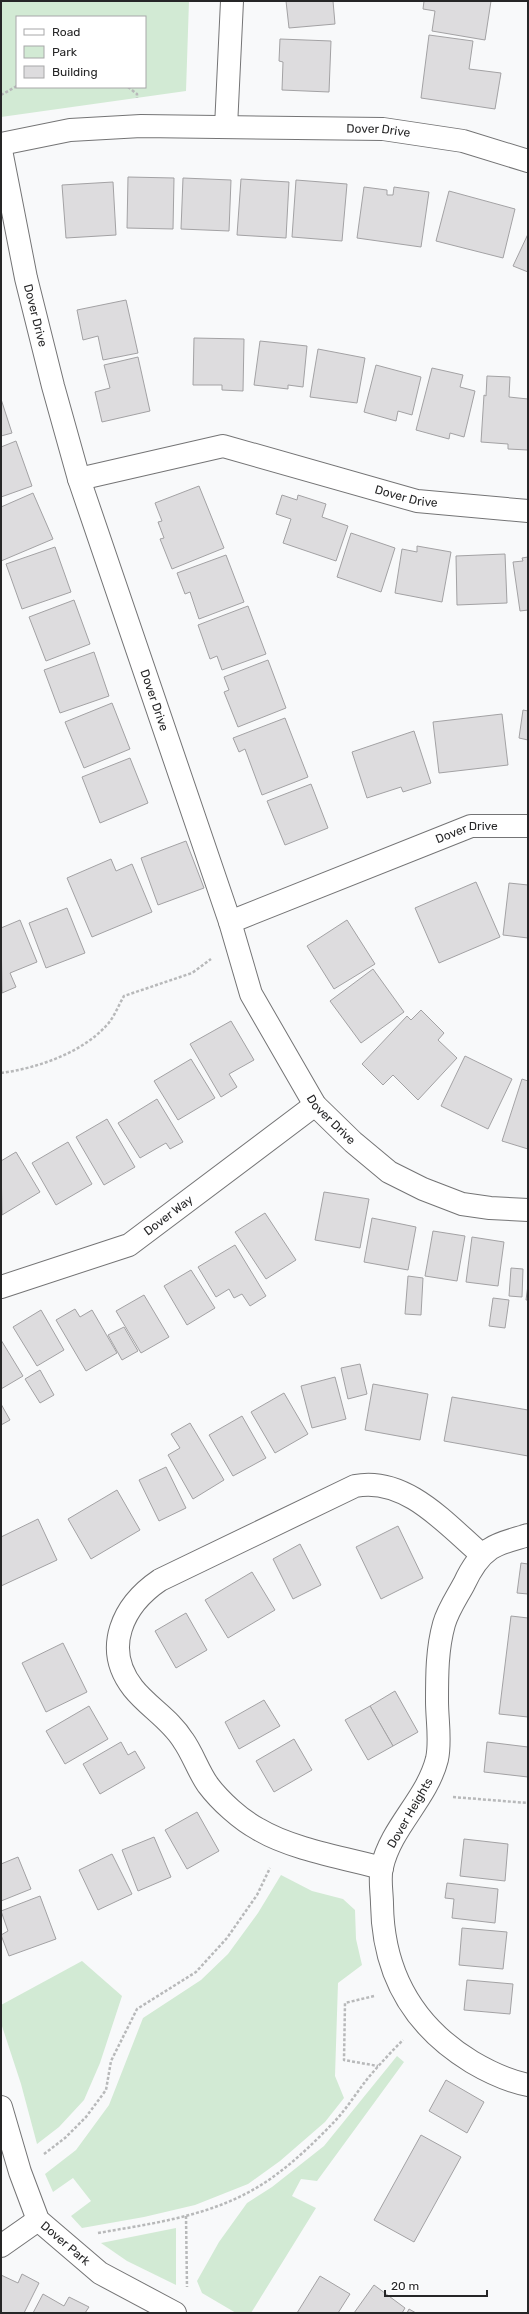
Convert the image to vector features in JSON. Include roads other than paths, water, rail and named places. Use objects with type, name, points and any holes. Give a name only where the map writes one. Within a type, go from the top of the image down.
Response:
[{"type":"street","points":[[226,126],[232,1]]},
{"type":"street","name":"Dover Drive","points":[[1,144],[70,130],[141,126],[384,129],[463,141],[528,161]]},
{"type":"street","name":"Dover Drive","points":[[1,150],[26,278],[53,386],[79,479],[230,922],[251,994],[315,1105],[353,1142],[389,1172],[423,1189],[462,1204],[490,1208],[528,1210]]},
{"type":"street","name":"Dover Drive","points":[[79,479],[222,446],[417,501],[528,511]]},
{"type":"street","name":"Dover Drive","points":[[230,922],[471,826],[528,826]]},
{"type":"street","name":"Dover Way","points":[[1,1287],[129,1245],[315,1105]]},
{"type":"street","points":[[382,1868],[284,1841],[257,1829],[217,1794],[208,1785],[183,1740],[133,1688],[122,1671],[118,1635],[132,1604],[145,1590],[160,1580],[355,1486],[370,1483],[397,1490],[413,1498],[482,1555]]},
{"type":"street","name":"Dover Heights","points":[[528,1535],[491,1548],[482,1555],[470,1573],[444,1622],[438,1659],[438,1755],[433,1774],[422,1795],[391,1844],[382,1868],[385,1938],[392,1969],[401,1989],[433,2033],[458,2053],[502,2077],[528,2085]]},
{"type":"street","name":"Dover Park","points":[[1,2107],[20,2172],[38,2220],[60,2241],[100,2273],[175,2313]]},
{"type":"street","points":[[1,2246],[38,2220]]}]
